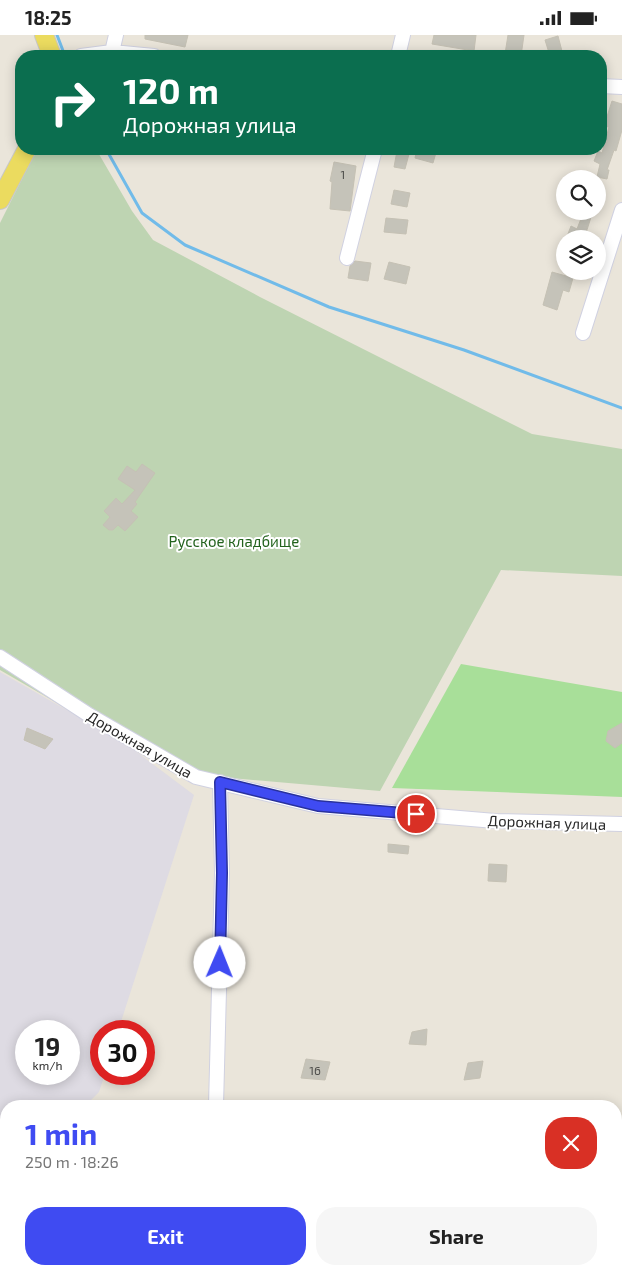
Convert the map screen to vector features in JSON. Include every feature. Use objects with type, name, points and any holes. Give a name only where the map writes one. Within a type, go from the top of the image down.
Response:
[{"type":"main road","points":[[44,35],[50,50]]},
{"type":"main road","points":[[0,201],[24,155]]},
{"type":"street","points":[[112,50],[116,35]]},
{"type":"street","points":[[399,50],[402,35]]},
{"type":"street","points":[[607,86],[622,87]]},
{"type":"street","points":[[347,258],[373,155]]},
{"type":"street","points":[[583,333],[622,211]]},
{"type":"street","name":"Дорожная улица","points":[[0,657],[89,715],[196,777],[318,806],[495,821],[622,825]]},
{"type":"street","points":[[216,1100],[222,873],[220,782]]},
{"type":"shaded area","points":[[0,672],[126,744],[194,795],[122,1020],[90,1020],[90,1085],[101,1085],[99,1092],[91,1100],[0,1100]]},
{"type":"green space","name":"Русское кладбище","points":[[34,155],[99,155],[132,211],[153,240],[260,297],[532,434],[622,449],[622,576],[501,570],[380,791],[197,775],[133,747],[0,670],[0,223]]},
{"type":"green space","points":[[461,664],[622,692],[622,797],[392,788]]},
{"type":"building","points":[[145,35],[188,35],[185,47],[145,39]]},
{"type":"building","points":[[434,35],[476,35],[474,50],[432,44]]},
{"type":"building","points":[[508,35],[524,35],[522,50],[506,50]]},
{"type":"building","points":[[558,36],[562,50],[548,50],[545,40]]},
{"type":"building","points":[[612,101],[622,104],[622,130],[616,151],[614,150],[607,170],[609,170],[607,179],[606,170],[599,170],[600,164],[594,161],[596,155],[607,155],[609,127],[607,127],[607,117]]},
{"type":"building","points":[[396,155],[409,155],[405,169],[394,167]]},
{"type":"building","points":[[416,155],[435,155],[433,163],[415,158]]},
{"type":"building","points":[[334,162],[356,166],[350,211],[330,209],[332,182],[330,181]]},
{"type":"building","points":[[394,190],[410,193],[407,207],[391,204]]},
{"type":"building","points":[[386,218],[408,220],[406,234],[384,232]]},
{"type":"building","points":[[580,220],[590,220],[587,230],[569,230],[571,226],[577,229]]},
{"type":"building","points":[[355,261],[371,263],[368,281],[348,278],[350,266]]},
{"type":"building","points":[[389,262],[410,267],[406,284],[384,279]]},
{"type":"building","points":[[552,272],[556,273],[556,280],[572,280],[569,292],[563,290],[557,310],[543,305]]},
{"type":"building","points":[[142,464],[155,473],[131,511],[138,517],[125,531],[118,525],[113,530],[109,530],[103,525],[110,517],[104,511],[116,498],[122,504],[135,490],[118,479],[127,466],[136,472]]},
{"type":"building","points":[[622,723],[622,743],[615,748],[606,741],[608,731]]},
{"type":"building","points":[[27,728],[53,739],[45,749],[24,740]]},
{"type":"building","points":[[388,844],[409,846],[408,854],[388,852]]},
{"type":"building","points":[[489,864],[507,865],[506,882],[488,881]]},
{"type":"building","points":[[427,1029],[426,1045],[409,1044],[412,1032]]},
{"type":"building","points":[[306,1059],[330,1062],[325,1080],[301,1078]]},
{"type":"building","points":[[483,1061],[480,1078],[464,1080],[468,1063]]},
{"type":"waterway","points":[[57,35],[63,50]]},
{"type":"waterway","points":[[109,155],[142,213],[185,245],[329,307],[464,350],[622,408]]},
{"type":"route","points":[[220,963],[222,873],[220,782],[318,806],[416,814]]}]
